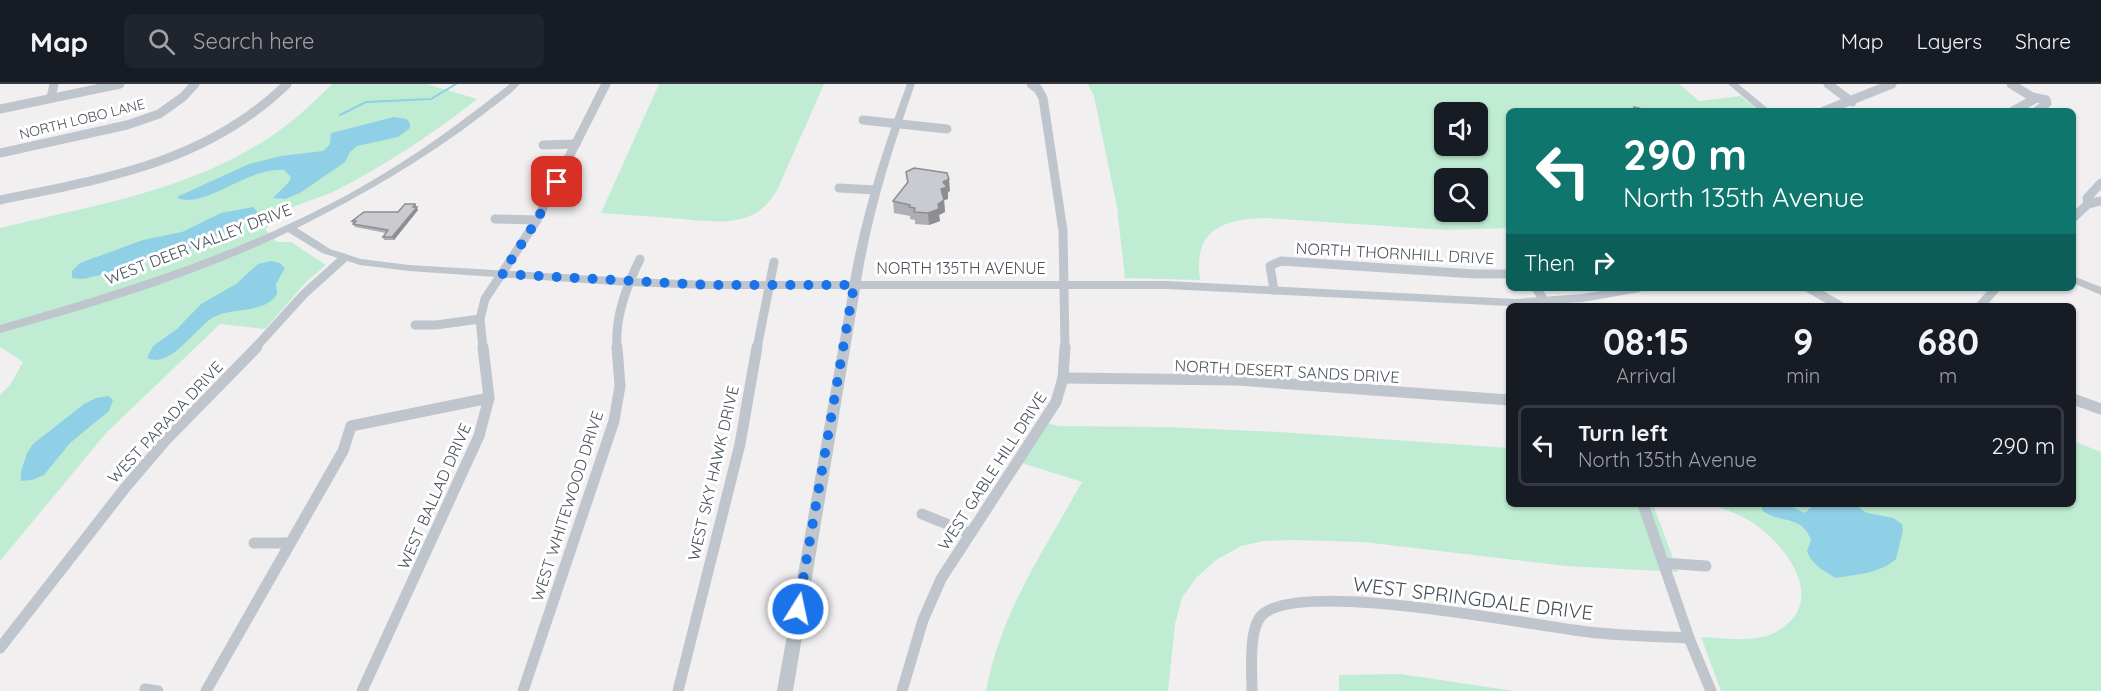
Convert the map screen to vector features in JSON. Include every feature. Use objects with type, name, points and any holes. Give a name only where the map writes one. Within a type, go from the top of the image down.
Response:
[{"type":"street","points":[[51,98],[54,84]]},
{"type":"street","points":[[0,110],[120,84]]},
{"type":"street","name":"NORTH LOBO LANE","points":[[0,153],[128,125],[159,114],[183,97],[195,84]]},
{"type":"street","points":[[0,200],[128,171],[186,152],[236,126],[257,112],[287,84]]},
{"type":"street","name":"WEST DEER VALLEY DRIVE","points":[[0,329],[105,299],[190,269],[290,228],[362,191],[429,151],[516,84]]},
{"type":"street","name":"WEST BALLAD DRIVE","points":[[362,691],[479,436],[489,398],[480,319],[485,299],[537,220],[606,84]]},
{"type":"street","points":[[785,691],[854,285],[875,190],[911,84]]},
{"type":"street","name":"WEST GABLE HILL DRIVE","points":[[902,691],[923,620],[941,579],[969,532],[1056,402],[1063,378],[1065,285],[1063,231],[1043,98],[1038,88],[1031,84]]},
{"type":"street","points":[[1732,84],[1762,108]]},
{"type":"street","points":[[1828,84],[1852,102]]},
{"type":"street","points":[[1833,108],[1892,84]]},
{"type":"street","points":[[2011,84],[2032,97],[2046,100]]},
{"type":"street","points":[[2024,84],[2039,92],[2046,100]]},
{"type":"street","points":[[2018,108],[2033,100],[2032,97]]},
{"type":"street","points":[[2043,108],[2046,100]]},
{"type":"street","points":[[863,120],[947,129]]},
{"type":"street","points":[[543,145],[576,144]]},
{"type":"street","points":[[2088,204],[2087,198],[2101,183]]},
{"type":"street","points":[[839,188],[875,190]]},
{"type":"street","points":[[2076,215],[2088,204],[2101,201]]},
{"type":"street","points":[[2088,204],[2101,209]]},
{"type":"street","points":[[495,219],[537,220]]},
{"type":"street","name":"NORTH 135TH AVENUE","points":[[290,228],[326,251],[344,258],[387,266],[629,282],[768,286],[1166,285],[1506,303]]},
{"type":"street","name":"WEST PARADA DRIVE","points":[[0,648],[125,488],[166,440],[266,338],[304,294],[344,258]]},
{"type":"street","name":"WEST WHITEWOOD DRIVE","points":[[523,691],[614,421],[620,386],[616,342],[618,317],[629,282],[640,259]]},
{"type":"street","name":"NORTH THORNHILL DRIVE","points":[[1274,290],[1270,266],[1281,261],[1474,274],[1506,274]]},
{"type":"street","name":"WEST SKY HAWK DRIVE","points":[[678,691],[740,444],[774,262]]},
{"type":"street","points":[[2076,280],[2101,291]]},
{"type":"street","name":"NORTH 135TH AVENUE","points":[[1553,303],[1623,291]]},
{"type":"street","points":[[1814,291],[1835,303]]},
{"type":"street","points":[[1983,303],[1993,291]]},
{"type":"street","points":[[415,325],[436,325],[480,319]]},
{"type":"street","name":"NORTH DESERT SANDS DRIVE","points":[[1063,378],[1237,380],[1506,400]]},
{"type":"street","points":[[206,691],[343,451],[351,426],[489,398]]},
{"type":"street","points":[[2076,400],[2101,409]]},
{"type":"street","points":[[1644,507],[1689,638],[1711,691]]},
{"type":"street","points":[[922,514],[969,532]]},
{"type":"street","points":[[254,543],[290,543]]},
{"type":"street","points":[[1663,563],[1706,566]]},
{"type":"street","name":"WEST SPRINGDALE DRIVE","points":[[1252,691],[1255,630],[1262,615],[1278,605],[1304,602],[1424,609],[1592,632],[1689,638]]},
{"type":"green space","points":[[332,84],[427,84],[477,99],[427,136],[374,170],[337,190],[284,211],[275,217],[265,229],[277,242],[291,242],[326,265],[307,281],[265,329],[220,324],[106,433],[0,561],[0,395],[10,385],[23,362],[0,347],[0,228],[130,197],[194,176],[224,163],[286,126]]},
{"type":"green space","points":[[659,84],[824,84],[778,188],[769,202],[758,212],[732,221],[601,213]]},
{"type":"green space","points":[[1088,84],[1679,84],[1699,101],[1740,96],[1756,108],[1506,108],[1506,228],[1446,230],[1266,218],[1250,219],[1224,225],[1206,239],[1201,249],[1200,280],[1125,278],[1117,207],[1094,96]]},
{"type":"green space","points":[[1047,423],[1058,426],[1165,427],[1280,432],[1506,448],[1506,507],[1654,507],[1678,572],[1567,566],[1364,542],[1263,541],[1241,546],[1216,560],[1196,578],[1182,598],[1175,624],[1168,691],[986,691],[1002,634],[1013,608],[1025,582],[1082,482],[1022,463]]},
{"type":"green space","points":[[2076,442],[2101,452],[2101,691],[1721,691],[1701,637],[1748,639],[1774,633],[1790,621],[1799,608],[1801,593],[1798,577],[1791,562],[1780,548],[1755,524],[1718,507],[2076,507]]},
{"type":"green space","points":[[1400,674],[1514,691],[1339,691],[1339,675]]},
{"type":"water","points":[[394,117],[406,119],[410,123],[410,128],[398,137],[357,146],[350,152],[345,162],[300,193],[285,199],[273,198],[291,177],[284,170],[255,175],[201,198],[189,200],[177,198],[249,164],[281,156],[323,151],[330,144],[331,133]]},
{"type":"water","points":[[253,207],[258,212],[252,217],[196,247],[144,258],[104,274],[83,279],[72,278],[72,271],[80,263],[143,240],[182,232],[221,213]]},
{"type":"water","points":[[271,261],[280,263],[285,268],[276,284],[277,294],[271,301],[256,308],[220,314],[205,323],[173,353],[156,360],[147,358],[153,346],[177,329],[201,304],[236,284],[258,264]]},
{"type":"water","points":[[108,396],[113,400],[109,411],[70,443],[44,475],[32,480],[21,481],[21,472],[27,453],[33,444],[84,404],[96,398]]},
{"type":"water","points":[[1762,507],[1792,507],[1805,513],[1812,507],[1858,507],[1867,513],[1893,518],[1902,524],[1903,530],[1896,559],[1875,571],[1836,578],[1812,560],[1807,551],[1811,540],[1802,526],[1762,510]]},
{"type":"building","points":[[914,168],[947,173],[949,179],[943,182],[947,187],[941,189],[944,200],[938,204],[939,209],[928,213],[914,212],[915,208],[909,207],[910,205],[893,201],[908,182],[906,172]]},
{"type":"building","points":[[405,204],[415,204],[413,207],[417,207],[392,237],[383,237],[388,230],[353,224],[356,221],[352,221],[364,212],[398,212]]},
{"type":"waterway","points":[[340,115],[366,102],[431,99],[456,84]]},
{"type":"route","points":[[557,182],[537,220],[502,274],[708,285],[854,285],[798,609]]}]
